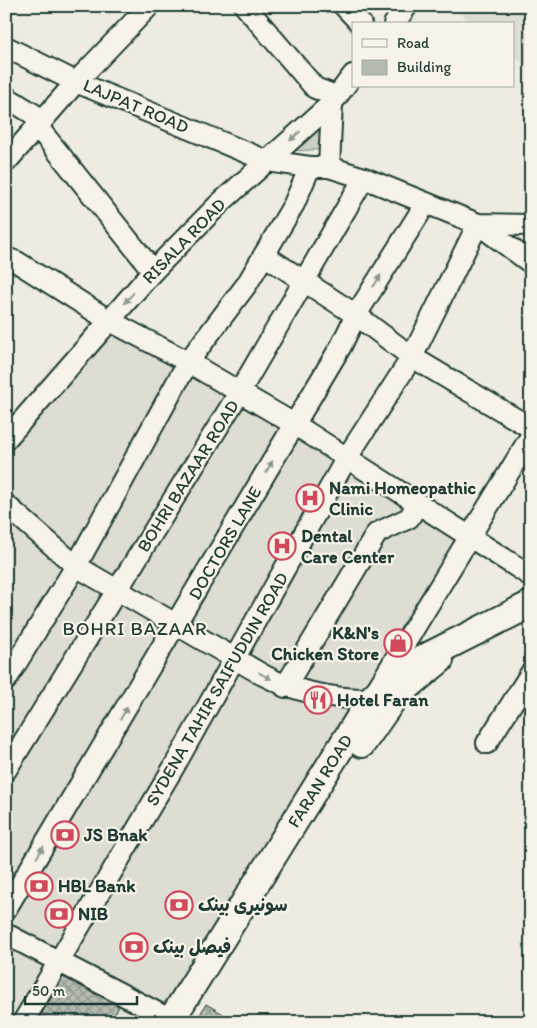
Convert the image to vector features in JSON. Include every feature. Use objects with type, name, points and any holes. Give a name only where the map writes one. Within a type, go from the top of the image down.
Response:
[{"type":"main road","name":"FARAN ROAD","points":[[175,1021],[371,699],[402,668],[531,604]]},
{"type":"main road","points":[[175,1021],[280,863],[394,698],[449,654],[491,631],[531,616]]},
{"type":"street","points":[[6,162],[76,82],[149,6]]},
{"type":"street","points":[[6,680],[76,566],[188,362],[247,284],[294,204],[319,167],[334,100],[315,88],[245,6]]},
{"type":"street","points":[[344,6],[358,22]]},
{"type":"street","points":[[395,22],[407,6]]},
{"type":"street","name":"LAJPAT ROAD","points":[[6,47],[76,82],[267,161],[319,167],[364,178],[478,224]]},
{"type":"street","name":"RISALA ROAD","points":[[6,439],[153,271],[219,204],[334,100],[352,76]]},
{"type":"street","points":[[6,97],[40,123],[153,271]]},
{"type":"street","name":"BOHRI BAZAAR ROAD","points":[[6,770],[239,393],[305,283],[364,178]]},
{"type":"street","name":"DOCTORS LANE","points":[[6,909],[177,626],[341,346],[356,315],[426,203]]},
{"type":"street","points":[[478,224],[531,225]]},
{"type":"street","points":[[478,224],[531,263]]},
{"type":"street","name":"SYDENA TAHIR SAIFUDDIN ROAD","points":[[23,1022],[175,765],[346,458],[412,357],[478,224]]},
{"type":"street","points":[[264,255],[356,315],[412,357],[531,428]]},
{"type":"street","points":[[6,258],[17,262],[110,321],[188,362],[294,424],[417,505],[470,536],[531,576]]},
{"type":"street","points":[[6,505],[76,566],[116,592],[284,687],[337,699],[371,699],[531,436]]},
{"type":"street","points":[[284,687],[378,533],[409,518],[417,505]]},
{"type":"street","points":[[487,743],[531,673]]},
{"type":"street","points":[[6,934],[175,1021]]},
{"type":"shaded area","points":[[451,6],[531,6],[531,69],[514,56],[514,22],[471,22]]},
{"type":"shaded area","name":"BOHRI BAZAAR","points":[[110,321],[470,536],[175,1022],[6,1022],[6,438]]},
{"type":"green space","points":[[321,121],[327,149],[291,151]]},
{"type":"building","points":[[63,977],[119,1006],[111,1022],[37,1022]]},
{"type":"building","points":[[206,1004],[237,1022],[196,1022]]},
{"type":"place","name":"Nami Homeopathic Clinic","points":[[310,498]]},
{"type":"place","name":"Dental Care Center","points":[[282,546]]},
{"type":"place","name":"K&N's Chicken Store","points":[[398,643]]},
{"type":"place","name":"Hotel Faran","points":[[318,700]]},
{"type":"place","name":"JS Bnak","points":[[65,835]]},
{"type":"place","name":"HBL Bank","points":[[39,886]]},
{"type":"place","name":"سونیری بینک","points":[[179,905]]},
{"type":"place","name":"NIB","points":[[59,914]]},
{"type":"place","name":"فیصل بینک","points":[[134,947]]},
{"type":"district","name":"BOHRI BAZAAR","points":[[135,628]]}]
